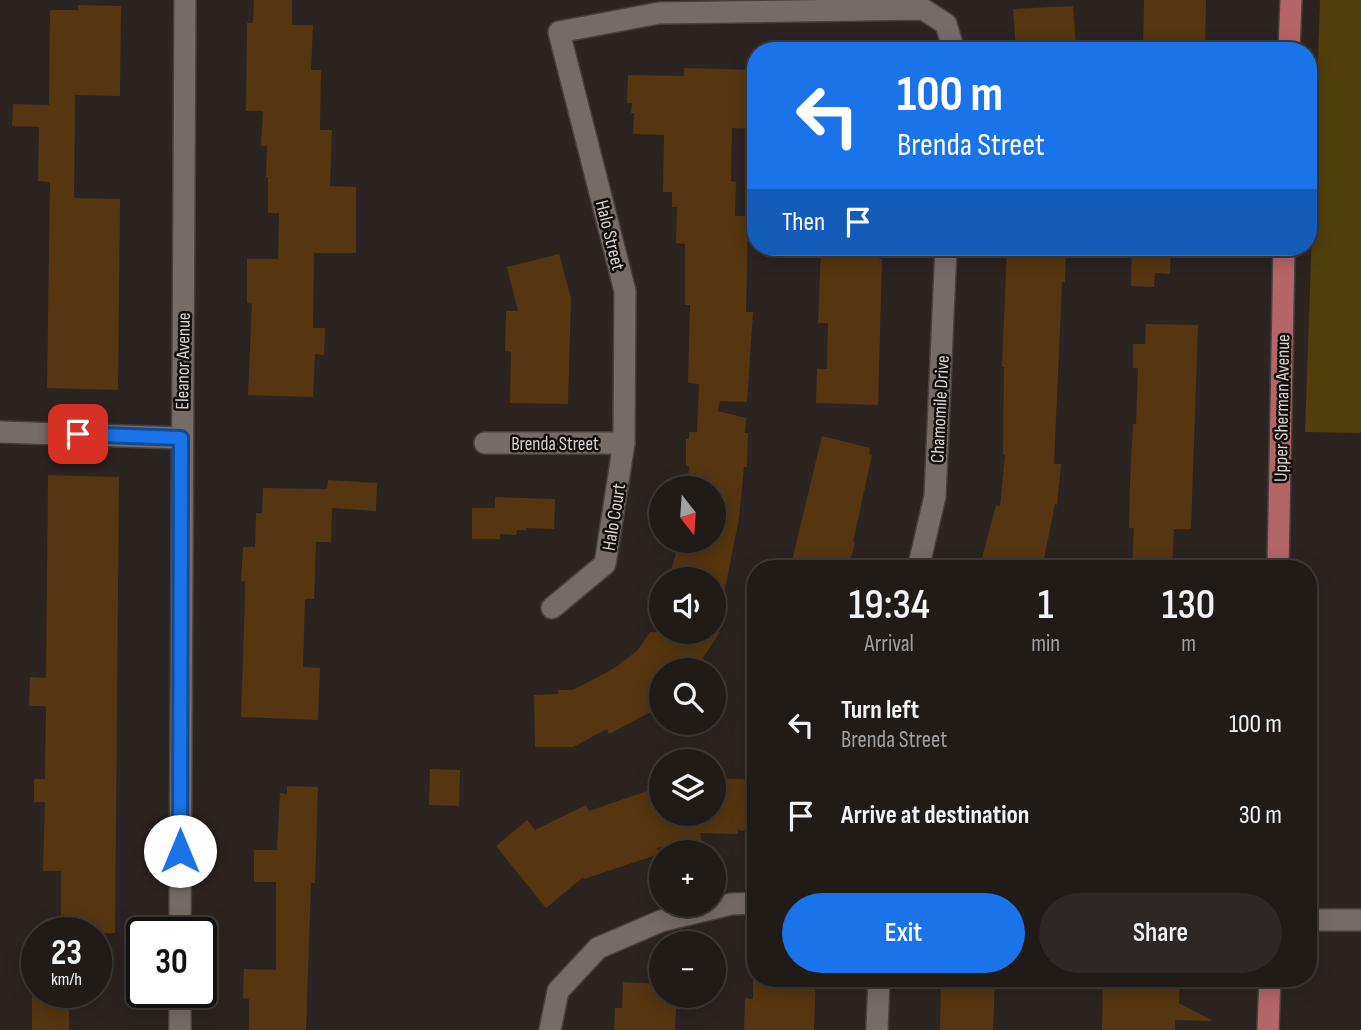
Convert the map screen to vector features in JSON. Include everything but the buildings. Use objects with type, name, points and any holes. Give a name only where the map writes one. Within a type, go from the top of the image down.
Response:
[{"type":"main road","points":[[1289,42],[1291,0]]},
{"type":"main road","name":"Upper Sherman Avenue","points":[[1278,560],[1284,256]]},
{"type":"main road","points":[[1268,1030],[1270,987]]},
{"type":"street","name":"Eleanor Avenue","points":[[180,917],[185,0]]},
{"type":"street","name":"Halo Street","points":[[624,443],[625,291],[559,32],[659,13],[923,9],[946,24],[951,42]]},
{"type":"street","name":"Chamomile Drive","points":[[920,560],[935,496],[946,256]]},
{"type":"street","points":[[0,432],[181,438]]},
{"type":"street","name":"Brenda Street","points":[[485,443],[624,443]]},
{"type":"street","name":"Halo Court","points":[[552,608],[605,564],[624,443]]},
{"type":"street","points":[[550,1030],[558,991],[598,948],[662,921],[731,904],[747,903]]},
{"type":"street","points":[[1317,920],[1361,920]]},
{"type":"street","points":[[877,1030],[878,987]]},
{"type":"street","points":[[180,1008],[180,1030]]},
{"type":"shaded area","points":[[1320,0],[1361,0],[1361,433],[1305,432],[1311,256],[1317,256]]},
{"type":"route","points":[[78,434],[181,438],[180,851]]}]
